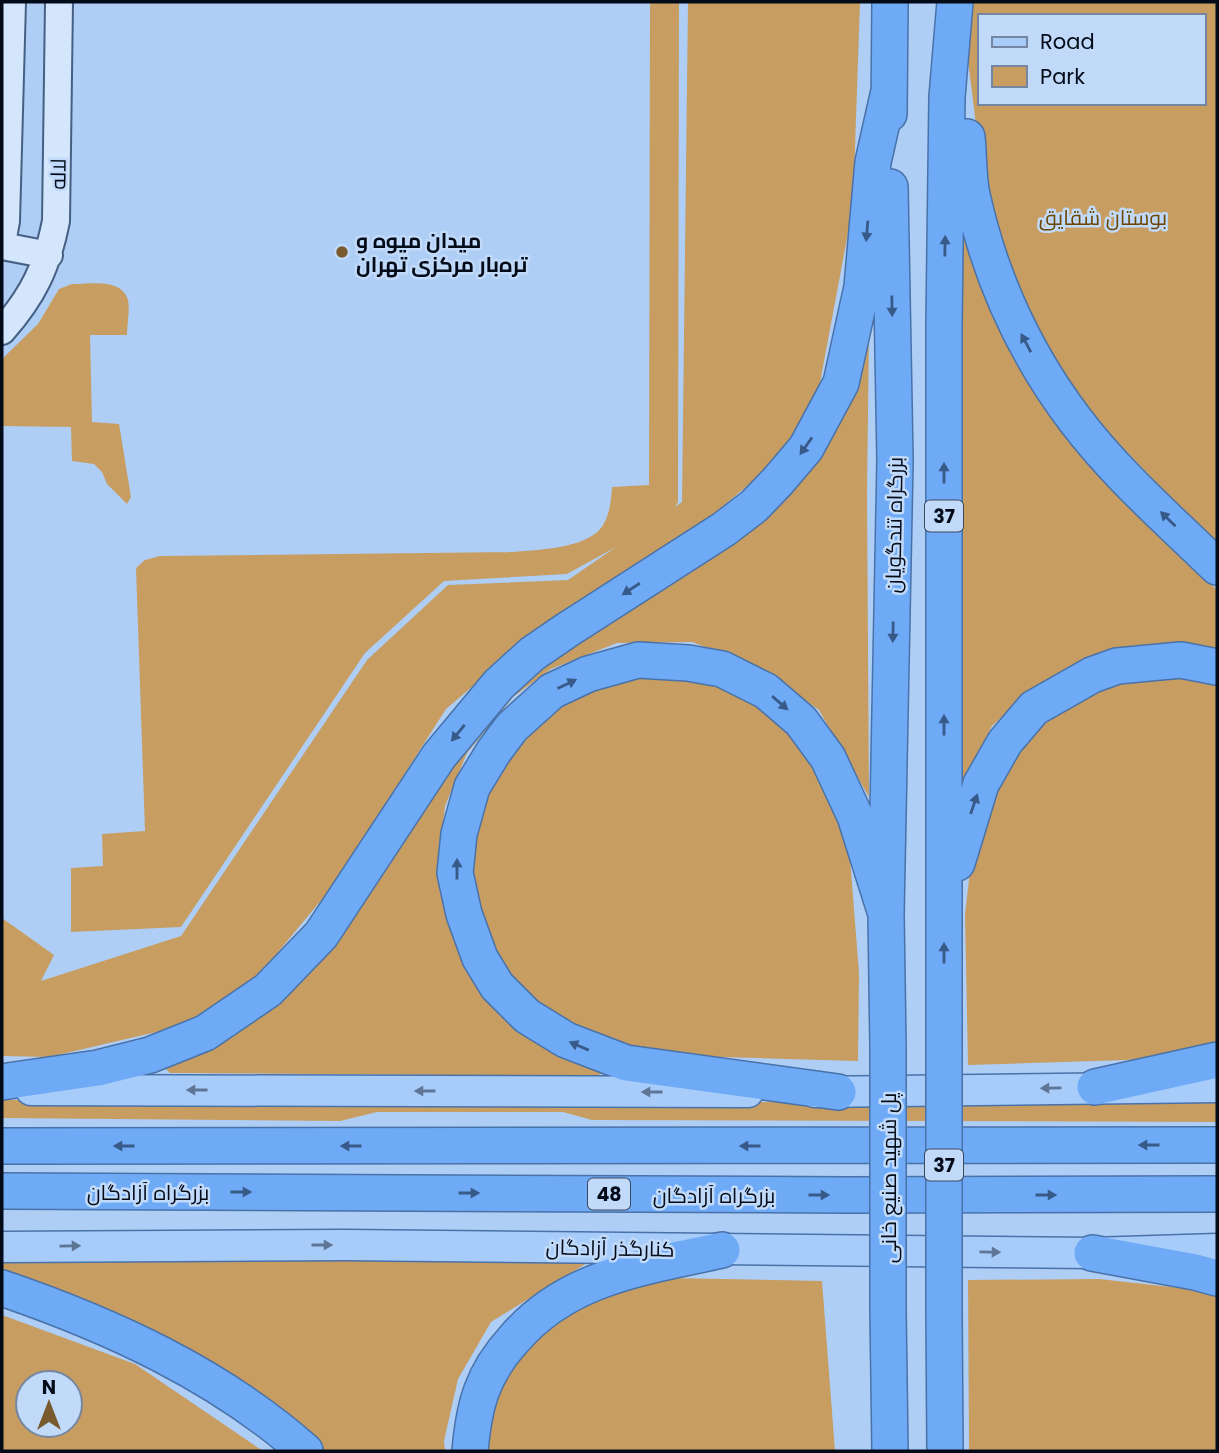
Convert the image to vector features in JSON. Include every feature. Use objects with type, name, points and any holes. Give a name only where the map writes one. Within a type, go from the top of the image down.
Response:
[{"type":"highway","name":"بزرگراه تندگویان","points":[[888,1047],[886,915],[895,460],[890,2]]},
{"type":"highway","points":[[955,6],[971,192],[987,255],[1024,341],[1078,424],[1136,489],[1217,567]]},
{"type":"highway","name":"37","points":[[946,1449],[944,323],[947,97],[955,6]]},
{"type":"highway","points":[[2,1082],[98,1068],[161,1052],[205,1033],[268,990],[321,935],[439,756],[499,684],[532,654],[567,629],[724,529],[754,506],[778,481],[806,448],[841,383],[862,287],[873,162],[889,91]]},
{"type":"highway","points":[[838,1092],[626,1063],[566,1040],[527,1016],[497,986],[480,958],[464,915],[455,873],[459,834],[472,787],[512,727],[552,691],[588,674],[638,660],[688,663],[722,669],[766,691],[801,721],[828,758],[855,816],[886,915]]},
{"type":"highway","points":[[944,918],[968,822],[981,784],[1005,742],[1034,708],[1092,675],[1117,666],[1181,660],[1217,667]]},
{"type":"highway","name":"پل شهید صنیع خانی","points":[[888,1047],[889,1395]]},
{"type":"highway","points":[[1096,1087],[1217,1060]]},
{"type":"highway","points":[[2,1146],[1217,1145]]},
{"type":"highway","name":"بزرگراه آزادگان","points":[[2,1191],[1217,1194]]},
{"type":"highway","points":[[470,1451],[472,1419],[481,1388],[496,1359],[546,1307],[585,1286],[622,1272],[722,1250]]},
{"type":"highway","points":[[1092,1253],[1217,1278]]},
{"type":"highway","points":[[2,1287],[100,1326],[200,1374],[243,1402],[305,1451]]},
{"type":"highway","points":[[876,1451],[889,1395]]},
{"type":"highway","name":"37","points":[[889,1395],[890,1451]]},
{"type":"main road","points":[[2,1090],[838,1092],[1217,1087]]},
{"type":"main road","name":"کنارگذر آزادگان","points":[[2,1247],[344,1245],[1092,1253],[1217,1249]]},
{"type":"street","points":[[12,2],[6,221],[2,245],[49,255]]},
{"type":"street","name":"لاله","points":[[2,331],[18,313],[32,290],[49,255],[56,221],[59,2]]},
{"type":"green space","points":[[650,2],[679,2],[678,502],[675,507],[682,502],[688,2],[860,2],[853,206],[814,415],[766,470],[704,522],[534,634],[446,709],[333,886],[254,981],[178,1027],[49,1057],[2,1056],[2,918],[54,955],[41,981],[181,936],[367,660],[448,585],[568,580],[616,547],[567,574],[444,581],[365,653],[181,927],[71,932],[71,868],[103,866],[102,834],[145,831],[136,568],[145,560],[160,556],[511,552],[555,548],[588,538],[600,529],[608,512],[612,487],[649,485]]},
{"type":"green space","name":"بوستان شقایق","points":[[971,2],[1217,2],[1217,547],[1096,419],[1065,377],[992,255],[968,60]]},
{"type":"green space","points":[[960,232],[966,236],[992,316],[1027,381],[1072,438],[1217,590],[1217,651],[1204,646],[1137,645],[1089,656],[1030,690],[992,726],[955,797]]},
{"type":"green space","points":[[72,284],[112,285],[125,293],[128,300],[127,335],[90,335],[92,422],[119,424],[131,497],[127,504],[107,484],[102,472],[94,464],[72,461],[71,427],[2,426],[2,359],[38,324],[59,289]]},
{"type":"green space","points":[[869,332],[869,797],[819,710],[758,667],[692,642],[617,643],[551,669],[513,697],[467,753],[445,806],[437,876],[447,921],[481,993],[500,1016],[553,1052],[608,1072],[595,1076],[170,1073],[164,1067],[252,1020],[508,689],[761,517]]},
{"type":"green space","points":[[1171,673],[1217,685],[1217,1045],[1175,1056],[1127,1060],[968,1065],[965,914],[972,854],[984,797],[1058,701],[1119,678]]},
{"type":"green space","points":[[613,675],[716,679],[763,700],[807,745],[848,832],[859,973],[858,1061],[656,1055],[554,1022],[511,980],[471,904],[470,834],[476,807],[521,727]]},
{"type":"green space","points":[[2,1100],[1217,1103],[1217,1122],[592,1120],[563,1112],[377,1112],[340,1121],[2,1118]]},
{"type":"green space","points":[[2,1258],[592,1260],[491,1322],[458,1379],[444,1441],[445,1451],[314,1451],[2,1275]]},
{"type":"green space","points":[[668,1278],[822,1281],[835,1451],[478,1451],[509,1358],[582,1301]]},
{"type":"green space","points":[[1099,1279],[1180,1288],[1217,1296],[1217,1451],[969,1451],[968,1280]]},
{"type":"green space","points":[[2,1315],[135,1364],[263,1451],[2,1451]]},
{"type":"place","name":"میدان میوه و تره‌بار مرکزی تهران","points":[[342,252]]}]
